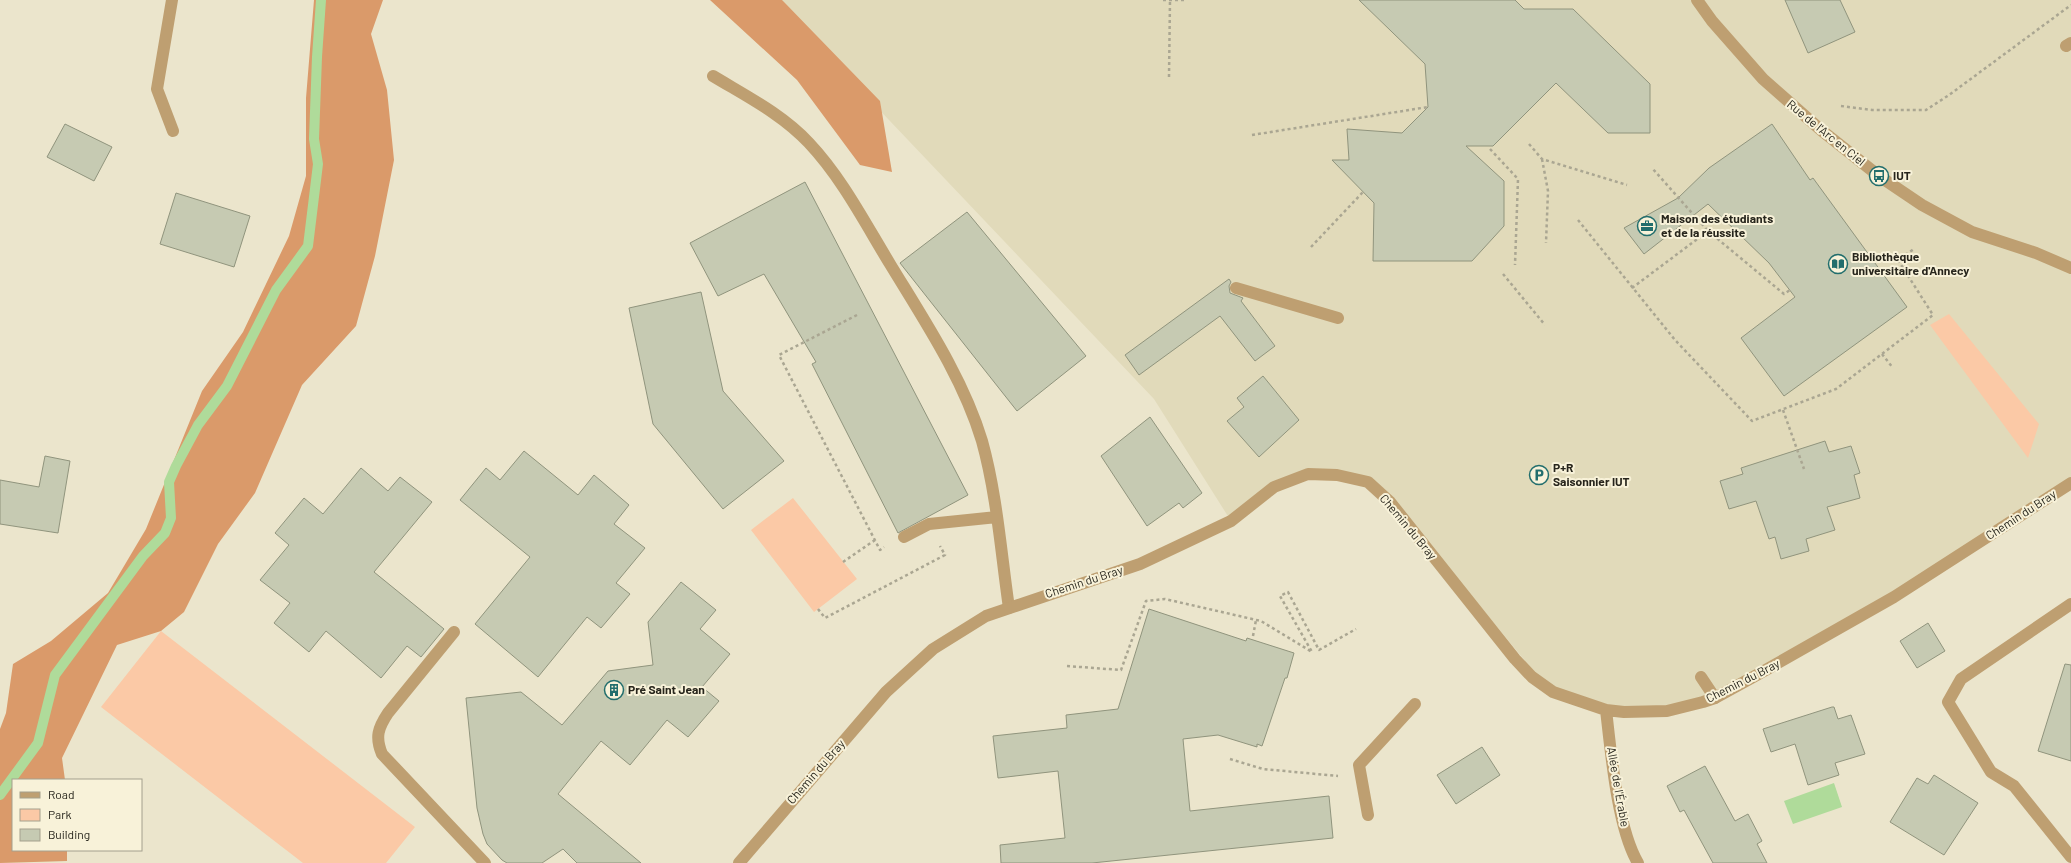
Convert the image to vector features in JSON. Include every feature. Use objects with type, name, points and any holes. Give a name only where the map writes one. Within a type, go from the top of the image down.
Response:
[{"type":"street","points":[[172,0],[157,88],[173,131]]},
{"type":"street","name":"Rue de l'Arc en Ciel","points":[[1697,0],[1712,21],[1763,79],[1821,130],[1879,176],[1922,206],[1972,232],[2036,253],[2071,268]]},
{"type":"street","points":[[712,76],[762,105],[789,124],[809,142],[829,166],[864,221],[953,372],[982,441],[997,517],[1009,608]]},
{"type":"street","points":[[1236,288],[1338,318]]},
{"type":"street","name":"Chemin du Bray","points":[[739,863],[886,692],[933,649],[986,616],[1140,564],[1195,539],[1231,522],[1274,487],[1308,474],[1337,475],[1368,482],[1390,502],[1515,659],[1532,677],[1553,692],[1606,710],[1624,712],[1667,711],[1715,698],[1894,597],[2071,483]]},
{"type":"street","points":[[904,537],[928,524],[997,517]]},
{"type":"street","points":[[2071,604],[1961,679],[1948,702],[1991,772],[2014,786],[2071,857]]},
{"type":"street","points":[[454,632],[388,713],[380,725],[377,736],[382,754],[485,863]]},
{"type":"street","points":[[1701,677],[1715,698]]},
{"type":"street","points":[[1368,815],[1359,765],[1415,704]]},
{"type":"street","name":"Allée de l'Érable","points":[[1606,710],[1620,806],[1630,844],[1638,863]]},
{"type":"path","points":[[1163,0],[1184,0]]},
{"type":"path","points":[[1169,77],[1170,0]]},
{"type":"path","points":[[1841,106],[1872,110],[1926,110],[1949,95],[2071,6]]},
{"type":"path","points":[[1252,135],[1428,107]]},
{"type":"path","points":[[1529,144],[1542,159],[1548,191],[1546,243]]},
{"type":"path","points":[[1490,149],[1518,179],[1515,265]]},
{"type":"path","points":[[1542,159],[1627,185]]},
{"type":"path","points":[[1652,168],[1708,232],[1784,294],[1790,290]]},
{"type":"path","points":[[1311,247],[1363,192]]},
{"type":"path","points":[[1578,220],[1675,340],[1752,421],[1836,389],[1933,314],[1898,260],[1914,249]]},
{"type":"path","points":[[1632,288],[1708,232]]},
{"type":"path","points":[[1503,274],[1545,325]]},
{"type":"path","points":[[857,315],[779,355],[880,550],[904,537]]},
{"type":"path","points":[[1882,354],[1893,368]]},
{"type":"path","points":[[1782,410],[1804,469]]},
{"type":"path","points":[[818,609],[825,618],[945,555],[928,524]]},
{"type":"path","points":[[843,562],[875,540]]},
{"type":"path","points":[[1067,666],[1120,670],[1146,601],[1165,599],[1261,621],[1312,652],[1280,596],[1288,592],[1319,650],[1356,628]]},
{"type":"path","points":[[1253,636],[1256,620]]},
{"type":"path","points":[[1230,759],[1263,769],[1329,776],[1360,774]]},
{"type":"shaded area","points":[[314,0],[383,0],[371,34],[387,90],[394,160],[375,256],[356,326],[302,385],[255,493],[218,544],[184,612],[161,631],[117,645],[62,758],[65,779],[12,779],[12,851],[67,851],[67,861],[0,863],[0,729],[6,713],[13,664],[51,641],[108,593],[146,529],[202,391],[243,332],[289,236],[306,176],[306,98]]},
{"type":"shaded area","points":[[710,0],[782,0],[880,101],[892,172],[860,165],[797,80]]},
{"type":"shaded area","points":[[775,0],[2071,0],[2071,485],[1702,705],[1620,711],[1549,690],[1470,594],[1368,482],[1308,474],[1274,487],[1231,521],[1154,399]]},
{"type":"shaded area","points":[[1834,783],[1842,807],[1793,824],[1784,801]]},
{"type":"green space","points":[[1949,314],[2039,424],[2028,458],[1930,325]]},
{"type":"green space","points":[[793,498],[857,579],[814,612],[751,530]]},
{"type":"green space","points":[[161,631],[415,827],[386,863],[303,863],[101,707]]},
{"type":"building","points":[[1359,0],[1515,0],[1524,9],[1573,9],[1650,84],[1650,133],[1608,133],[1556,83],[1493,146],[1466,146],[1504,181],[1504,226],[1472,261],[1373,261],[1374,203],[1332,160],[1349,160],[1347,129],[1402,133],[1428,107],[1425,64]]},
{"type":"building","points":[[1785,0],[1840,0],[1855,32],[1808,53]]},
{"type":"building","points":[[65,124],[112,147],[94,181],[47,157]]},
{"type":"building","name":"Bibliothèque universitaire d'Annecy","points":[[1772,124],[1810,180],[1813,178],[1907,307],[1784,396],[1741,338],[1795,297],[1769,263],[1708,204],[1644,254],[1624,228],[1678,198],[1709,168]]},
{"type":"building","points":[[805,182],[968,495],[898,533],[812,364],[816,362],[764,274],[718,296],[690,243]]},
{"type":"building","points":[[176,193],[250,216],[234,267],[160,244]]},
{"type":"building","points":[[967,212],[1086,356],[1017,411],[900,263]]},
{"type":"building","points":[[1229,279],[1231,282],[1229,286],[1230,293],[1243,298],[1241,301],[1275,346],[1255,361],[1220,316],[1139,375],[1125,355]]},
{"type":"building","points":[[701,292],[723,391],[784,461],[723,509],[653,424],[629,308]]},
{"type":"building","points":[[1263,376],[1299,420],[1259,457],[1227,421],[1244,407],[1237,398]]},
{"type":"building","points":[[1150,417],[1202,493],[1183,508],[1179,503],[1147,526],[1101,456]]},
{"type":"building","points":[[1825,441],[1829,452],[1851,446],[1860,473],[1854,475],[1860,498],[1827,507],[1835,530],[1806,539],[1809,551],[1781,559],[1775,537],[1769,539],[1756,501],[1729,509],[1720,481],[1743,474],[1741,468]]},
{"type":"building","points":[[524,451],[578,495],[594,475],[629,505],[614,524],[645,548],[616,583],[630,594],[601,628],[587,617],[538,677],[475,624],[530,557],[460,500],[486,468],[500,480]]},
{"type":"building","points":[[45,456],[70,461],[58,533],[0,524],[0,480],[39,487]]},
{"type":"building","points":[[361,468],[388,491],[400,477],[432,502],[374,572],[444,629],[421,657],[407,646],[381,678],[326,631],[309,652],[274,623],[290,603],[260,580],[289,545],[275,533],[304,498],[323,514]]},
{"type":"building","name":"Pré Saint Jean","points":[[681,582],[716,610],[700,629],[730,654],[702,687],[719,701],[688,737],[667,720],[630,765],[601,741],[558,794],[641,863],[577,863],[563,849],[542,863],[507,863],[502,860],[487,844],[477,808],[466,698],[521,692],[562,725],[608,671],[653,665],[648,622]]},
{"type":"building","points":[[1149,609],[1246,641],[1247,638],[1294,653],[1287,678],[1285,678],[1262,746],[1257,744],[1257,747],[1218,735],[1183,739],[1190,811],[1329,796],[1333,838],[1092,863],[1001,863],[1000,845],[1065,838],[1058,771],[998,778],[993,736],[1067,728],[1066,715],[1118,709]]},
{"type":"building","points":[[1928,623],[1945,651],[1917,668],[1900,641]]},
{"type":"building","points":[[2065,664],[2071,665],[2071,761],[2038,751]]},
{"type":"building","points":[[1834,707],[1838,719],[1851,715],[1865,754],[1835,763],[1839,775],[1808,785],[1795,744],[1771,752],[1763,729]]},
{"type":"building","points":[[1482,747],[1500,775],[1456,804],[1437,775]]},
{"type":"building","points":[[1705,766],[1735,821],[1748,814],[1762,841],[1757,844],[1767,863],[1713,863],[1684,810],[1680,812],[1667,786]]},
{"type":"building","points":[[1934,775],[1978,803],[1944,855],[1890,822],[1917,778],[1928,784]]},
{"type":"waterway","points":[[0,795],[38,743],[55,675],[143,556],[165,533],[171,518],[169,482],[176,466],[198,425],[227,386],[276,290],[308,246],[318,164],[314,139],[321,0]]},
{"type":"place","name":"IUT","points":[[1879,176]]},
{"type":"place","name":"Maison des étudiants et de la réussite","points":[[1647,226]]},
{"type":"place","name":"Bibliothèque universitaire d'Annecy","points":[[1838,264]]},
{"type":"place","name":"P+R Saisonnier IUT","points":[[1539,475]]},
{"type":"place","name":"Pré Saint Jean","points":[[614,690]]}]
